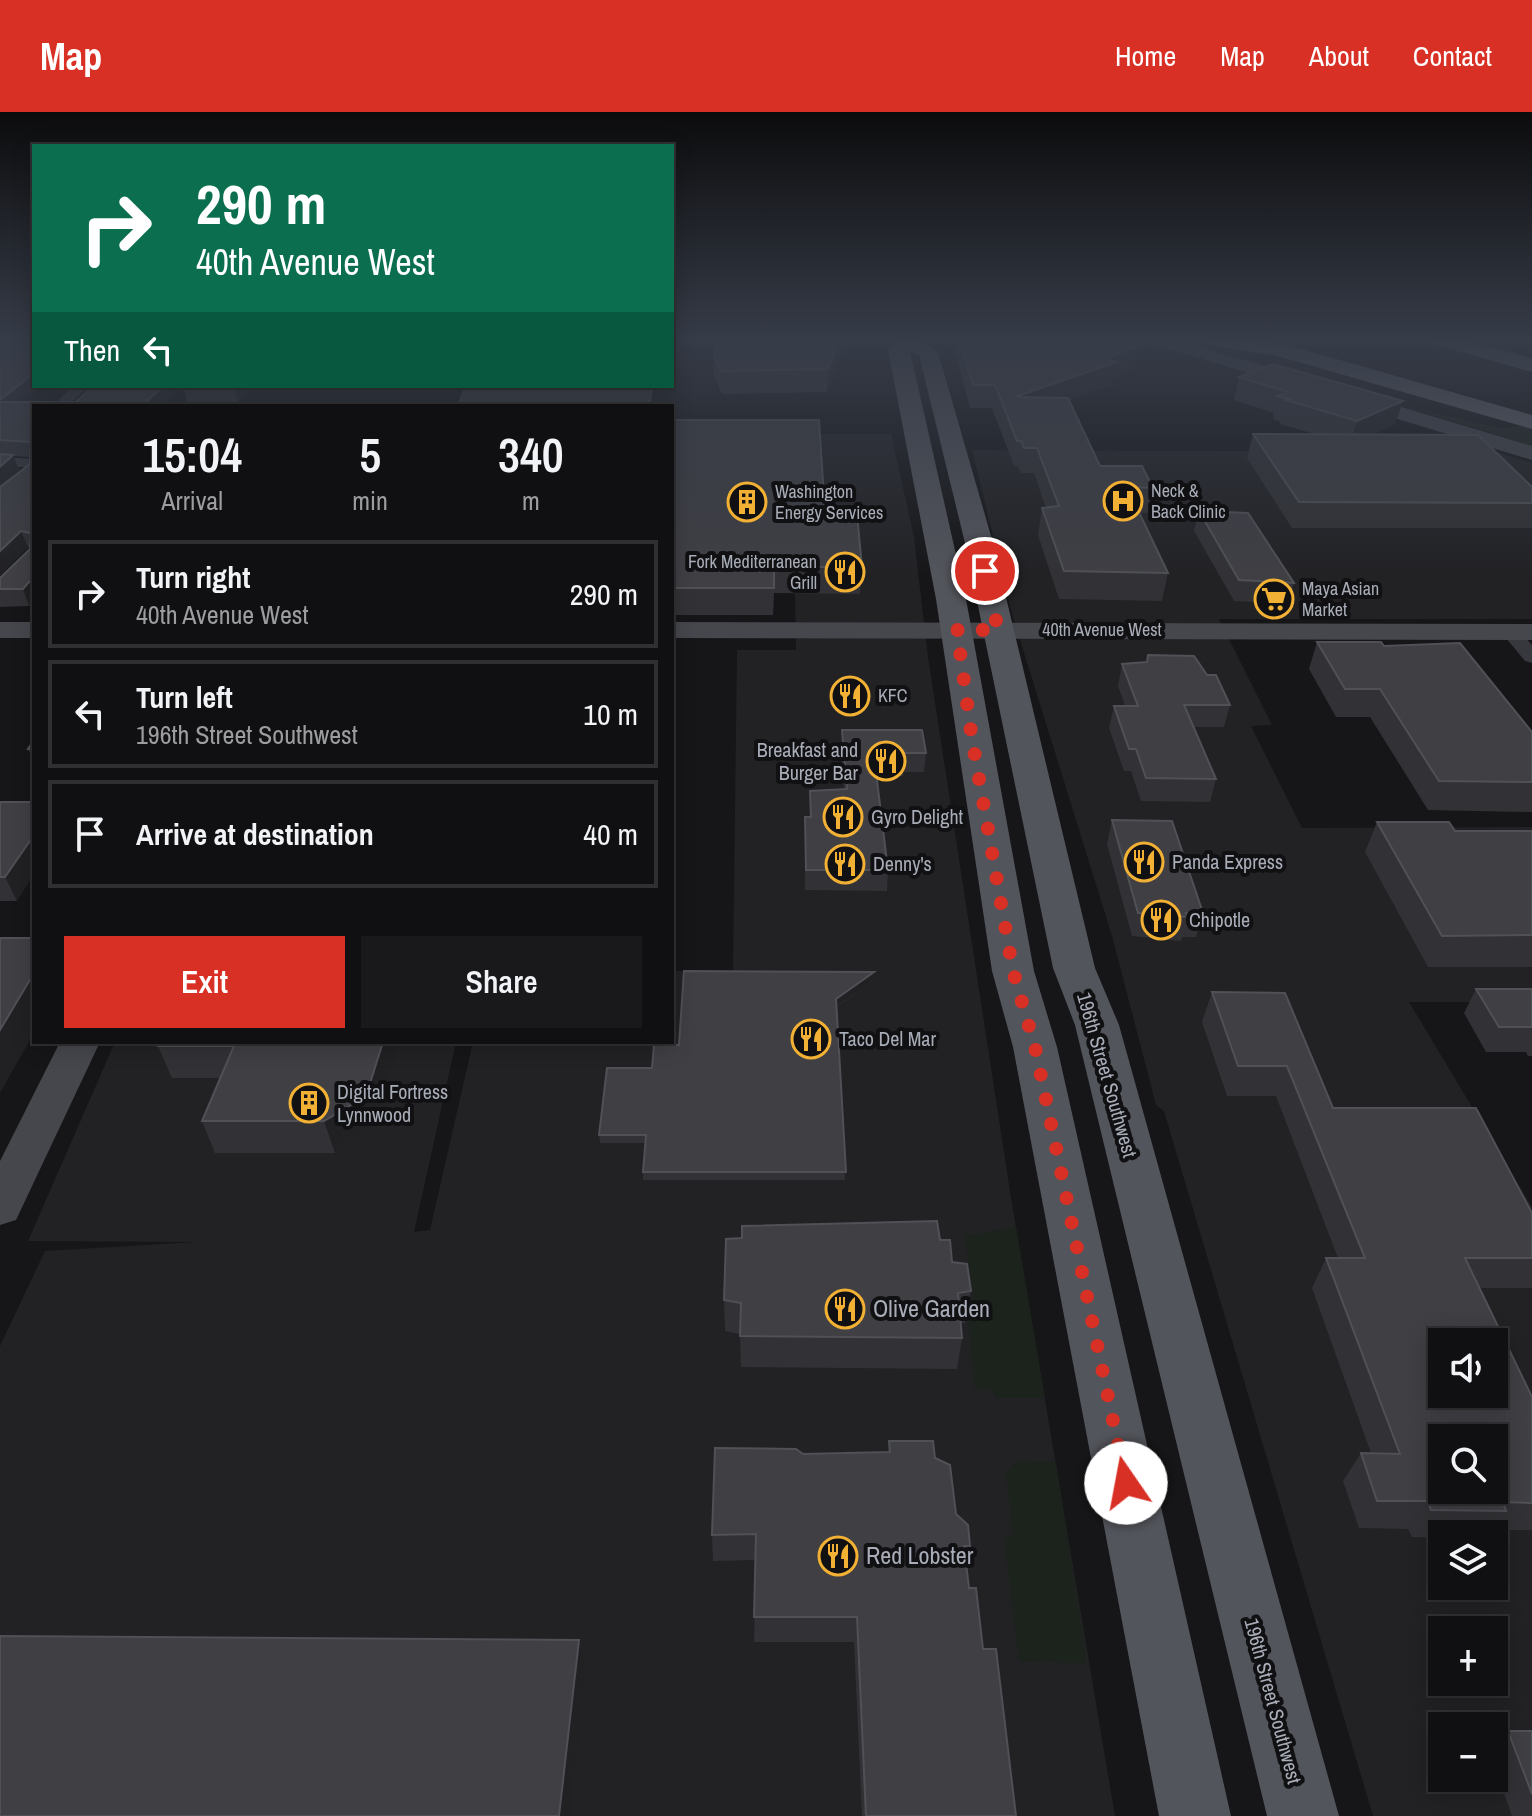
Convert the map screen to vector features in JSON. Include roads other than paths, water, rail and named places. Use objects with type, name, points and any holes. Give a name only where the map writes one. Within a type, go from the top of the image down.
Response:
[{"type":"main road","name":"196th Street Southwest","points":[[917,419],[1074,968],[1097,1025],[1303,1816]]},
{"type":"main road","name":"196th Street Southwest","points":[[946,419],[979,543],[972,739],[1013,971],[1037,1055],[1195,1816]]},
{"type":"street","points":[[1427,419],[1532,453]]},
{"type":"street","points":[[0,462],[29,462],[30,471]]},
{"type":"street","points":[[0,630],[32,630]]},
{"type":"street","name":"40th Avenue West","points":[[674,630],[1521,632]]},
{"type":"street","points":[[1521,632],[1532,657]]},
{"type":"street","points":[[0,1207],[79,1044]]},
{"type":"place","name":"Neck & Back Clinic","points":[[1123,501]]},
{"type":"place","name":"Washington Energy Services","points":[[747,502]]},
{"type":"place","name":"Fork Mediterranean Grill","points":[[845,572]]},
{"type":"place","name":"Maya Asian Market","points":[[1274,599]]},
{"type":"place","name":"KFC","points":[[850,696]]},
{"type":"place","name":"Breakfast and Burger Bar","points":[[886,761]]},
{"type":"place","name":"Gyro Delight","points":[[843,817]]},
{"type":"place","name":"Panda Express","points":[[1144,862]]},
{"type":"place","name":"Denny's","points":[[845,864]]},
{"type":"place","name":"Chipotle","points":[[1161,920]]},
{"type":"place","name":"Taco Del Mar","points":[[811,1039]]},
{"type":"place","name":"Digital Fortress Lynnwood","points":[[309,1103]]},
{"type":"place","name":"Olive Garden","points":[[845,1309]]},
{"type":"place","name":"Red Lobster","points":[[838,1556]]}]
